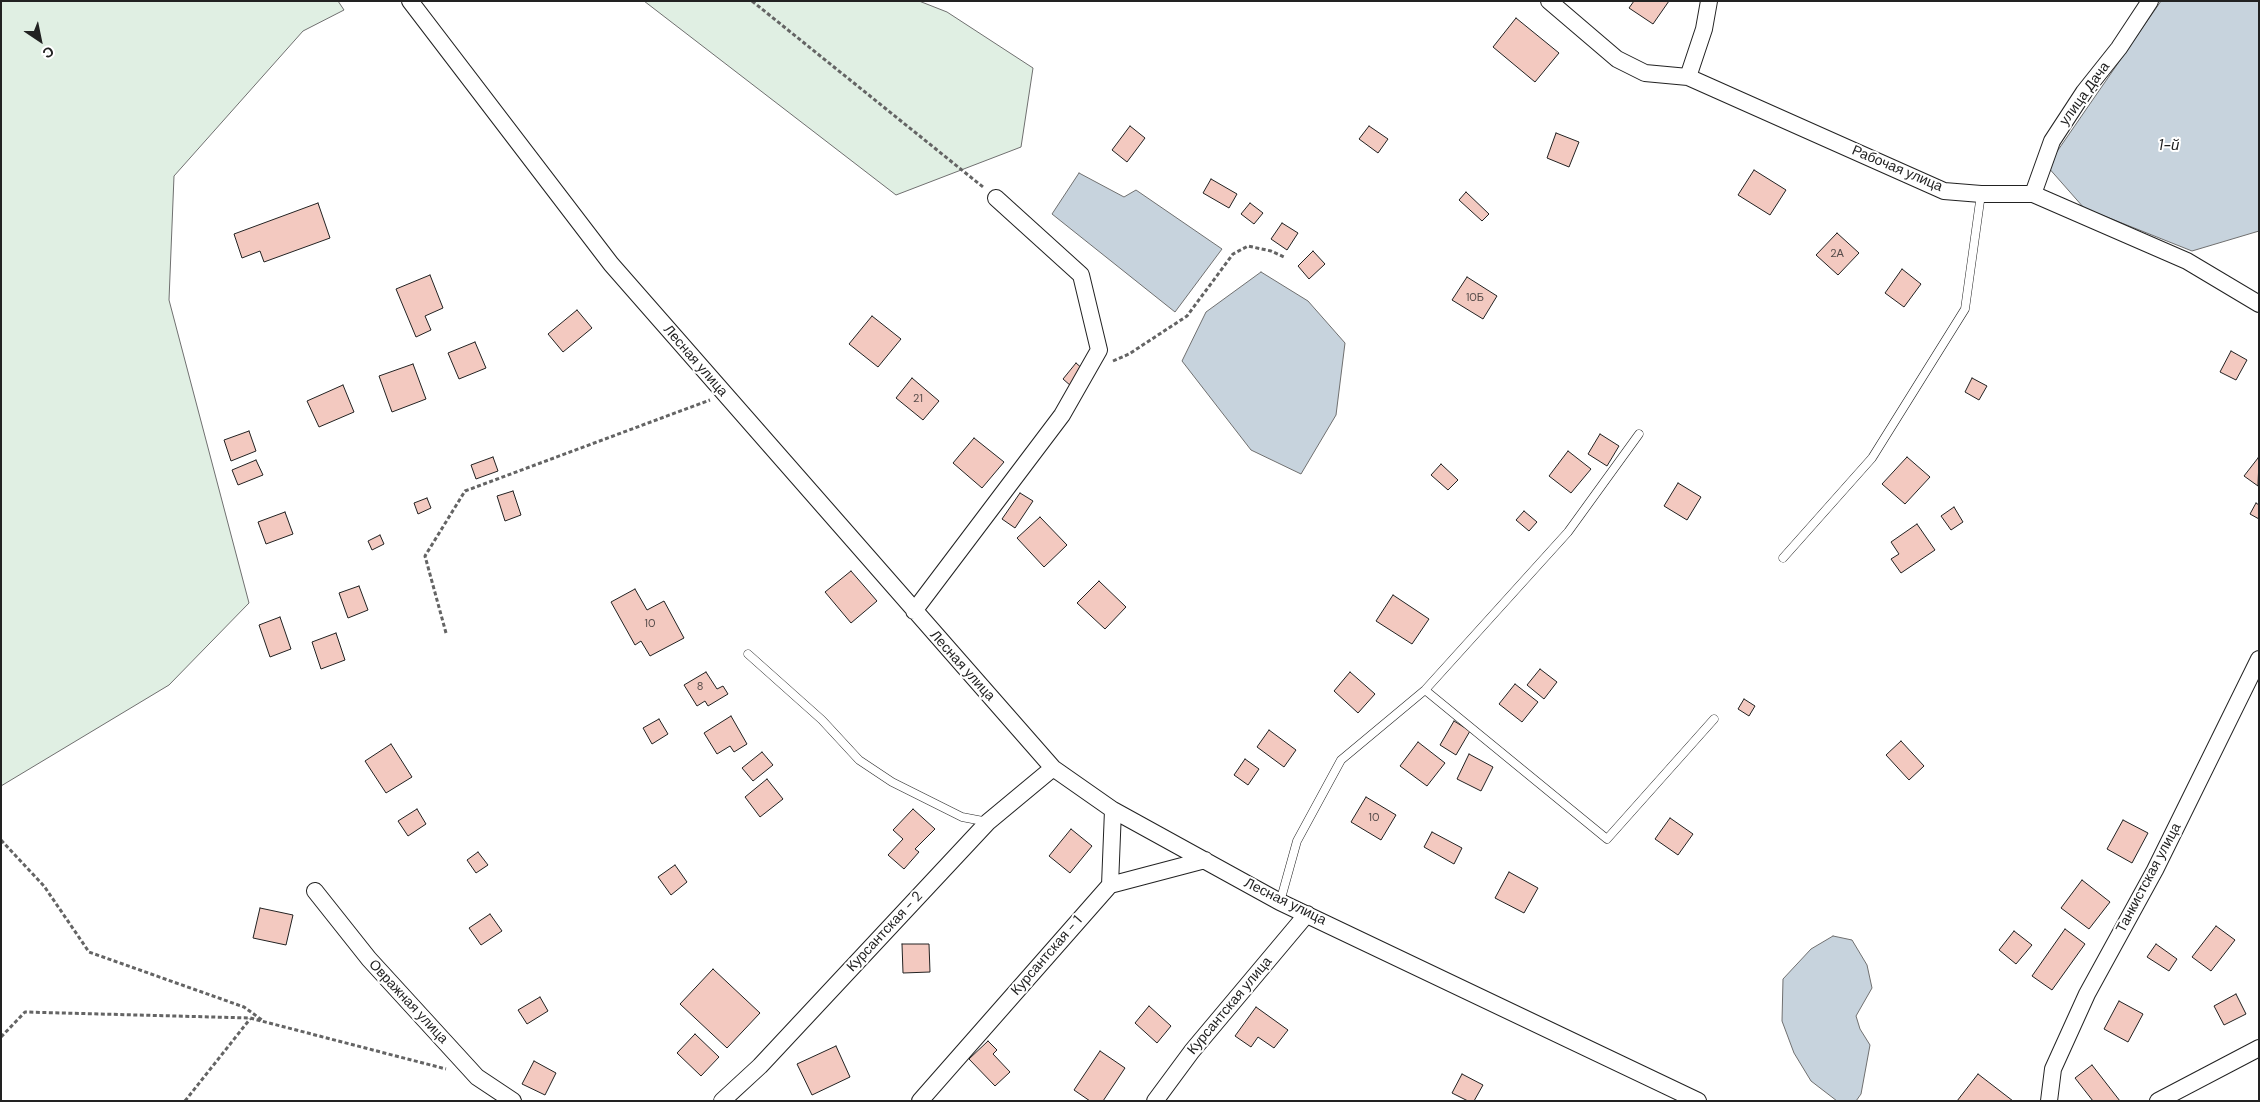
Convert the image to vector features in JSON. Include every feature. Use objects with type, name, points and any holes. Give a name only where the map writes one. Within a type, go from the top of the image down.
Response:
[{"type":"street","name":"Лесная улица","points":[[410,1],[611,264],[1053,768],[1113,810],[1280,902],[1698,1101]]},
{"type":"street","name":"Рабочая улица","points":[[1549,1],[1617,59],[1646,73],[1688,77],[1944,191],[1981,194],[2033,194],[2187,261],[2259,304]]},
{"type":"street","points":[[1688,77],[1704,29],[1709,1]]},
{"type":"street","name":"улица Дача","points":[[2033,194],[2052,141],[2084,92],[2119,48],[2150,1]]},
{"type":"street","points":[[914,611],[1062,415],[1099,350],[1080,275],[996,198]]},
{"type":"street","name":"Танкистская улица","points":[[2049,1101],[2053,1069],[2087,994],[2155,870],[2259,659]]},
{"type":"street","name":"Курсантская - 2","points":[[722,1101],[760,1066],[988,822],[1053,768]]},
{"type":"street","points":[[1113,810],[1110,885],[1205,860]]},
{"type":"street","name":"Курсантская - 1","points":[[920,1101],[1110,885]]},
{"type":"street","name":"Овражная улица","points":[[315,892],[369,960],[477,1077],[513,1101]]},
{"type":"street","name":"Курсантская улица","points":[[1155,1101],[1192,1051],[1307,914]]},
{"type":"street","points":[[2158,1101],[2259,1048]]},
{"type":"lane","points":[[1783,558],[1872,458],[1965,309],[1981,194]]},
{"type":"lane","points":[[1280,902],[1297,841],[1341,760],[1425,690],[1568,532],[1639,434]]},
{"type":"lane","points":[[748,654],[822,720],[859,760],[892,782],[962,817],[988,822]]},
{"type":"lane","points":[[1425,690],[1607,839],[1714,719]]},
{"type":"path","points":[[752,1],[996,198]]},
{"type":"path","points":[[1112,362],[1129,354],[1187,316],[1233,254],[1248,246],[1271,251],[1284,257]]},
{"type":"path","points":[[446,633],[425,556],[465,491],[725,395]]},
{"type":"path","points":[[1,840],[44,886],[89,952],[244,1007],[266,1022]]},
{"type":"path","points":[[1,1038],[25,1012],[250,1018],[449,1070]]},
{"type":"path","points":[[185,1101],[250,1018]]},
{"type":"green space","points":[[1,1],[338,1],[344,10],[303,31],[174,176],[169,300],[249,603],[169,685],[1,786]]},
{"type":"green space","points":[[644,1],[919,1],[947,12],[1033,68],[1021,147],[896,195]]},
{"type":"water","name":"1-й","points":[[2161,1],[2259,1],[2259,231],[2192,251],[2084,208],[2047,166]]},
{"type":"water","points":[[1079,173],[1124,197],[1136,190],[1222,249],[1175,312],[1052,214]]},
{"type":"water","points":[[1261,272],[1308,301],[1345,343],[1336,415],[1301,474],[1251,450],[1182,361],[1206,312]]},
{"type":"water","points":[[1833,936],[1852,940],[1867,965],[1872,988],[1856,1016],[1860,1029],[1870,1045],[1861,1094],[1856,1101],[1837,1101],[1811,1081],[1794,1053],[1782,1021],[1783,979],[1811,949]]},
{"type":"building","points":[[1634,1],[1669,1],[1653,24],[1629,8]]},
{"type":"building","points":[[1516,18],[1559,53],[1535,82],[1493,47]]},
{"type":"building","points":[[1130,126],[1145,138],[1127,162],[1112,150]]},
{"type":"building","points":[[1369,126],[1388,139],[1378,153],[1359,139]]},
{"type":"building","points":[[1556,133],[1579,142],[1569,167],[1547,158]]},
{"type":"building","points":[[1754,170],[1786,190],[1770,215],[1738,195]]},
{"type":"building","points":[[1211,179],[1237,194],[1229,208],[1203,193]]},
{"type":"building","points":[[1466,192],[1489,214],[1482,221],[1459,200]]},
{"type":"building","points":[[318,203],[330,238],[264,262],[260,251],[242,258],[234,234]]},
{"type":"building","points":[[1250,203],[1263,213],[1254,224],[1241,214]]},
{"type":"building","points":[[1282,223],[1298,233],[1287,250],[1271,239]]},
{"type":"building","points":[[1837,233],[1859,253],[1838,275],[1816,255]]},
{"type":"building","points":[[1313,251],[1325,264],[1309,279],[1298,266]]},
{"type":"building","points":[[1902,269],[1921,284],[1904,307],[1885,293]]},
{"type":"building","points":[[430,275],[443,308],[425,316],[431,330],[416,337],[396,289]]},
{"type":"building","points":[[1467,277],[1497,296],[1483,319],[1452,300]]},
{"type":"building","points":[[577,310],[592,328],[563,352],[548,334]]},
{"type":"building","points":[[872,316],[901,339],[878,367],[849,344]]},
{"type":"building","points":[[475,342],[486,368],[459,379],[448,353]]},
{"type":"building","points":[[2231,351],[2247,360],[2236,380],[2220,372]]},
{"type":"building","points":[[1076,363],[1084,370],[1071,386],[1063,379]]},
{"type":"building","points":[[413,364],[426,399],[392,412],[379,376]]},
{"type":"building","points":[[912,378],[939,401],[923,420],[896,398]]},
{"type":"building","points":[[1972,378],[1987,386],[1979,400],[1965,392]]},
{"type":"building","points":[[343,385],[354,412],[319,427],[307,401]]},
{"type":"building","points":[[249,431],[256,451],[231,461],[224,440]]},
{"type":"building","points":[[1600,434],[1619,446],[1607,466],[1588,454]]},
{"type":"building","points":[[974,438],[1004,462],[982,488],[953,463]]},
{"type":"building","points":[[1568,451],[1591,469],[1571,493],[1549,476]]},
{"type":"building","points":[[493,457],[498,471],[476,479],[471,465]]},
{"type":"building","points":[[1907,457],[1930,477],[1905,504],[1882,484]]},
{"type":"building","points":[[2259,459],[2258,486],[2244,476]]},
{"type":"building","points":[[256,460],[263,475],[238,485],[232,470]]},
{"type":"building","points":[[1441,464],[1458,480],[1448,490],[1431,475]]},
{"type":"building","points":[[1678,483],[1701,497],[1687,520],[1664,506]]},
{"type":"building","points":[[513,491],[521,515],[505,521],[497,496]]},
{"type":"building","points":[[1020,493],[1033,501],[1015,528],[1002,519]]},
{"type":"building","points":[[427,498],[431,508],[418,514],[414,503]]},
{"type":"building","points":[[2256,503],[2259,505],[2259,519],[2250,514]]},
{"type":"building","points":[[1954,507],[1963,522],[1951,530],[1941,516]]},
{"type":"building","points":[[1524,511],[1537,522],[1529,531],[1516,520]]},
{"type":"building","points":[[285,512],[293,534],[266,544],[258,522]]},
{"type":"building","points":[[1040,517],[1067,545],[1044,567],[1017,538]]},
{"type":"building","points":[[1917,524],[1935,550],[1901,573],[1891,559],[1899,554],[1891,542]]},
{"type":"building","points":[[380,535],[384,544],[372,550],[368,541]]},
{"type":"building","points":[[851,571],[877,601],[851,623],[825,592]]},
{"type":"building","points":[[1099,581],[1126,607],[1105,629],[1077,603]]},
{"type":"building","points":[[359,586],[368,610],[348,618],[339,593]]},
{"type":"building","points":[[635,589],[647,610],[664,601],[684,638],[650,656],[641,641],[635,645],[611,602]]},
{"type":"building","points":[[1393,595],[1429,619],[1412,644],[1376,621]]},
{"type":"building","points":[[280,617],[291,649],[270,657],[259,625]]},
{"type":"building","points":[[336,633],[345,660],[321,669],[312,642]]},
{"type":"building","points":[[1540,669],[1557,682],[1544,699],[1527,685]]},
{"type":"building","points":[[706,672],[717,689],[723,686],[728,694],[708,706],[705,701],[697,706],[684,685]]},
{"type":"building","points":[[1350,672],[1375,694],[1358,713],[1334,691]]},
{"type":"building","points":[[1515,684],[1538,702],[1522,722],[1499,704]]},
{"type":"building","points":[[1744,699],[1755,706],[1749,716],[1738,709]]},
{"type":"building","points":[[731,716],[747,744],[734,752],[730,746],[717,754],[704,733]]},
{"type":"building","points":[[659,719],[668,734],[652,744],[643,728]]},
{"type":"building","points":[[1454,721],[1470,731],[1456,755],[1440,745]]},
{"type":"building","points":[[1269,730],[1296,750],[1284,767],[1257,747]]},
{"type":"building","points":[[1901,741],[1924,766],[1909,780],[1886,755]]},
{"type":"building","points":[[1418,742],[1445,763],[1427,786],[1400,766]]},
{"type":"building","points":[[391,744],[412,777],[386,793],[365,761]]},
{"type":"building","points":[[762,752],[773,765],[753,781],[742,768]]},
{"type":"building","points":[[1469,754],[1493,767],[1481,791],[1457,779]]},
{"type":"building","points":[[1245,759],[1259,769],[1248,785],[1234,775]]},
{"type":"building","points":[[767,779],[783,799],[760,817],[745,797]]},
{"type":"building","points":[[1366,797],[1396,815],[1381,840],[1351,822]]},
{"type":"building","points":[[417,809],[426,824],[408,836],[398,821]]},
{"type":"building","points":[[913,809],[935,829],[915,849],[919,852],[904,869],[888,855],[903,839],[893,830]]},
{"type":"building","points":[[1670,818],[1693,834],[1678,855],[1655,839]]},
{"type":"building","points":[[2123,820],[2148,833],[2132,863],[2107,849]]},
{"type":"building","points":[[1071,829],[1092,846],[1070,873],[1049,856]]},
{"type":"building","points":[[1432,832],[1462,848],[1454,864],[1424,847]]},
{"type":"building","points":[[478,852],[488,865],[476,873],[467,860]]},
{"type":"building","points":[[675,865],[687,882],[671,895],[658,877]]},
{"type":"building","points":[[1509,872],[1538,888],[1524,913],[1495,898]]},
{"type":"building","points":[[2082,880],[2110,902],[2089,929],[2061,908]]},
{"type":"building","points":[[260,908],[293,915],[286,945],[253,938]]},
{"type":"building","points":[[490,914],[502,931],[481,945],[469,928]]},
{"type":"building","points":[[2216,926],[2235,940],[2211,971],[2192,957]]},
{"type":"building","points":[[2065,929],[2085,944],[2052,990],[2032,976]]},
{"type":"building","points":[[2014,931],[2032,945],[2016,964],[1999,950]]},
{"type":"building","points":[[902,944],[929,944],[930,972],[903,973]]},
{"type":"building","points":[[2156,944],[2177,959],[2169,971],[2147,957]]},
{"type":"building","points":[[713,969],[760,1013],[727,1048],[680,1004]]},
{"type":"building","points":[[2236,994],[2246,1014],[2224,1025],[2214,1006]]},
{"type":"building","points":[[540,997],[548,1011],[527,1024],[518,1010]]},
{"type":"building","points":[[2119,1001],[2143,1014],[2128,1042],[2104,1029]]},
{"type":"building","points":[[1149,1006],[1171,1026],[1157,1043],[1135,1023]]},
{"type":"building","points":[[1256,1007],[1288,1030],[1274,1048],[1258,1037],[1251,1047],[1235,1036]]},
{"type":"building","points":[[695,1034],[719,1057],[701,1076],[677,1053]]},
{"type":"building","points":[[988,1041],[997,1050],[993,1054],[1010,1072],[995,1086],[969,1059]]},
{"type":"building","points":[[836,1046],[850,1077],[812,1095],[797,1064]]},
{"type":"building","points":[[1100,1051],[1125,1068],[1103,1101],[1090,1101],[1074,1090]]},
{"type":"building","points":[[534,1061],[556,1073],[545,1095],[522,1084]]},
{"type":"building","points":[[2092,1065],[2120,1101],[2093,1101],[2075,1078]]},
{"type":"building","points":[[1462,1074],[1483,1085],[1474,1101],[1468,1101],[1452,1093]]},
{"type":"building","points":[[1978,1074],[2013,1101],[1957,1101]]}]
